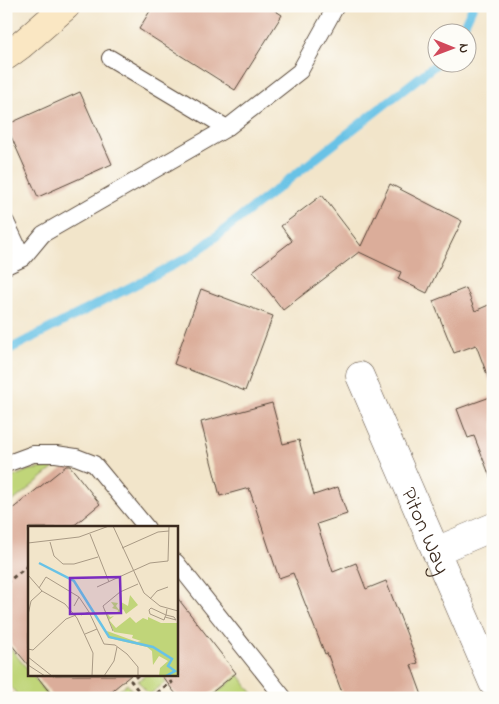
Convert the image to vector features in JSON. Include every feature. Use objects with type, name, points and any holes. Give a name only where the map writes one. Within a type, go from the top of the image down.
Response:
[{"type":"street","points":[[6,56],[66,6]]},
{"type":"street","name":"Piton Way","points":[[360,376],[493,683]]},
{"type":"street","points":[[436,551],[493,527]]},
{"type":"lane","points":[[6,266],[23,258],[43,234],[227,128],[300,71],[336,6]]},
{"type":"lane","points":[[110,58],[227,128]]},
{"type":"lane","points":[[6,222],[23,258]]},
{"type":"lane","points":[[6,464],[33,454],[56,454],[76,456],[94,464],[145,526]]},
{"type":"lane","points":[[178,565],[284,698]]},
{"type":"path","points":[[6,583],[28,566]]},
{"type":"path","points":[[137,676],[131,681],[144,698]]},
{"type":"path","points":[[151,698],[171,682],[173,684]]},
{"type":"path","points":[[6,690],[13,698]]},
{"type":"green space","points":[[55,467],[6,507],[6,480],[29,470]]},
{"type":"green space","points":[[6,643],[28,670],[28,676],[33,676],[50,698],[20,698],[6,681]]},
{"type":"green space","points":[[239,675],[256,698],[210,698]]},
{"type":"green space","points":[[144,676],[176,676],[178,680],[171,678],[149,695],[138,681]]},
{"type":"green space","points":[[127,684],[138,698],[109,698]]},
{"type":"building","points":[[153,6],[268,6],[282,15],[235,90],[139,29]]},
{"type":"building","points":[[80,92],[112,164],[38,197],[6,125]]},
{"type":"building","points":[[390,184],[462,221],[427,293],[398,279],[401,272],[359,252],[283,310],[253,271],[292,241],[281,226],[322,195],[361,246]]},
{"type":"building","points":[[466,288],[475,311],[493,303],[493,385],[491,385],[476,345],[454,353],[433,301]]},
{"type":"building","points":[[201,289],[273,316],[245,391],[174,364]]},
{"type":"building","points":[[493,396],[493,478],[491,479],[474,436],[468,438],[457,409]]},
{"type":"building","points":[[272,403],[283,444],[299,440],[314,495],[338,487],[347,514],[317,524],[333,572],[356,563],[366,589],[386,581],[418,663],[411,665],[423,698],[344,698],[293,573],[279,578],[249,488],[220,496],[201,422]]},
{"type":"building","points":[[66,466],[70,466],[100,504],[73,526],[28,526],[28,665],[6,638],[6,514]]},
{"type":"building","points":[[178,599],[236,673],[205,698],[179,698],[162,676],[178,676]]},
{"type":"building","points":[[37,676],[130,676],[103,698],[54,698]]},
{"type":"waterway","points":[[466,22],[473,6]]},
{"type":"waterway","points":[[6,351],[191,256],[426,72]]}]
